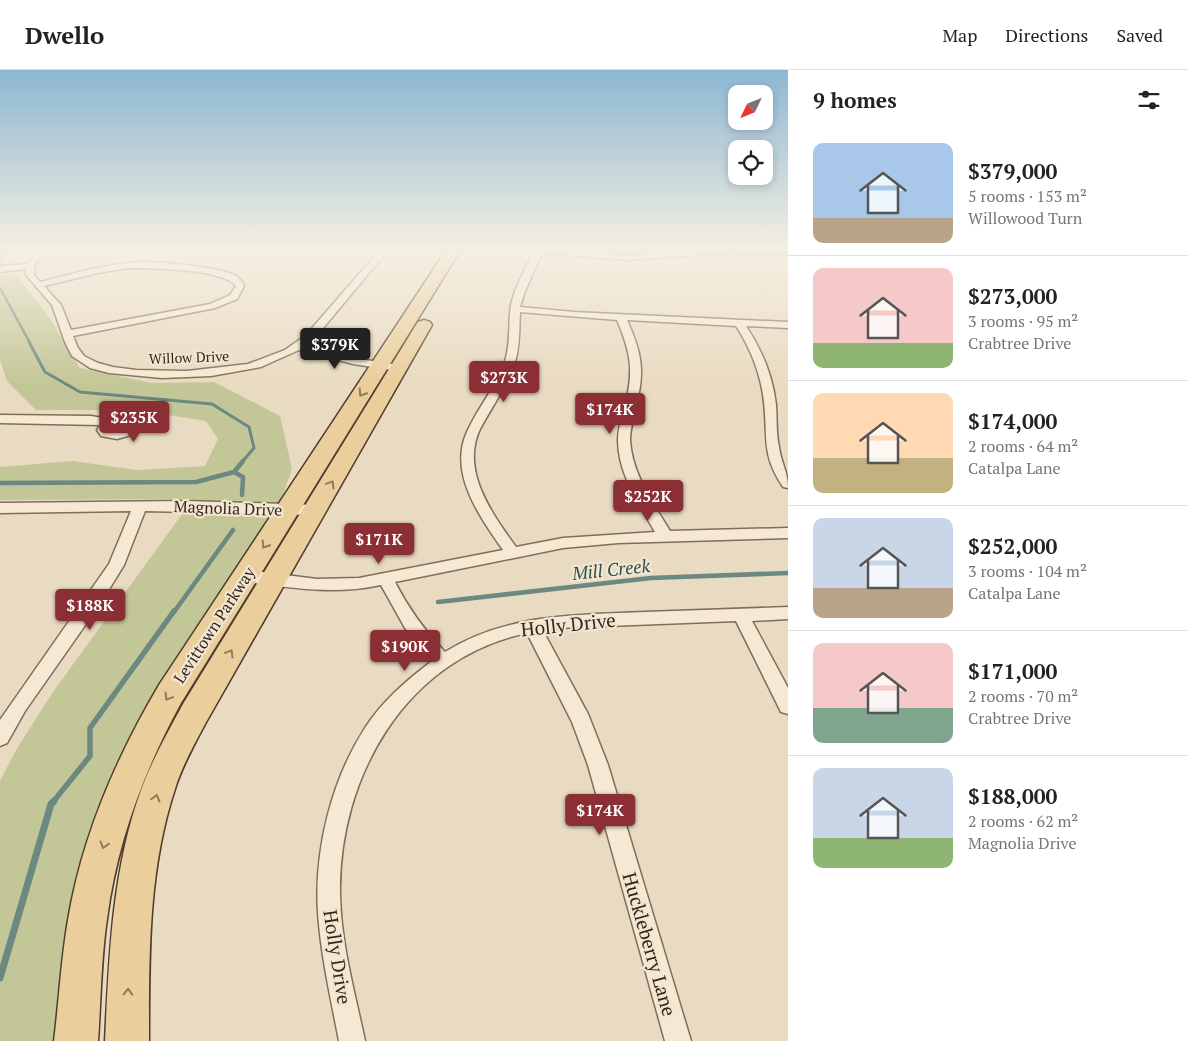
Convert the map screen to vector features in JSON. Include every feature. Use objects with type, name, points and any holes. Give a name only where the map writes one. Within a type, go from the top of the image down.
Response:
[{"type":"main road","name":"Levittown Parkway","points":[[127,1041],[129,948],[133,898],[144,839],[158,790],[173,754],[194,714],[315,510],[429,294]]},
{"type":"main road","name":"Levittown Parkway","points":[[76,1041],[83,953],[93,887],[109,824],[121,790],[158,713],[288,510],[439,294]]},
{"type":"street","name":"Willow Drive","points":[[46,294],[58,307],[72,348],[81,359],[98,367],[122,372],[188,373],[229,371],[265,362],[298,347],[310,338],[347,294]]},
{"type":"street","points":[[68,334],[212,306],[234,297],[235,294]]},
{"type":"street","points":[[512,552],[484,509],[470,478],[467,467],[467,450],[472,435],[510,361],[519,294]]},
{"type":"street","points":[[516,309],[574,315],[788,325]]},
{"type":"street","points":[[621,317],[636,351],[637,365],[637,380],[624,431],[626,458],[647,504],[665,536]]},
{"type":"street","points":[[739,322],[763,370],[770,404],[771,446],[777,465],[788,484]]},
{"type":"street","points":[[298,347],[389,367]]},
{"type":"street","points":[[0,419],[91,420],[108,423]]},
{"type":"street","points":[[0,737],[19,706],[94,600],[116,565],[140,506]]},
{"type":"street","name":"Magnolia Drive","points":[[0,508],[140,506],[315,510]]},
{"type":"street","points":[[246,576],[336,586],[386,579],[512,552],[596,539],[788,533]]},
{"type":"street","points":[[386,579],[396,602],[412,626],[444,662]]},
{"type":"street","name":"Holly Drive","points":[[352,1041],[333,941],[329,895],[336,830],[348,788],[362,754],[385,716],[414,687],[459,651],[500,633],[532,626],[557,622],[788,612]]},
{"type":"street","points":[[740,614],[788,706]]},
{"type":"street","name":"Huckleberry Lane","points":[[532,626],[581,720],[598,765],[678,1041]]},
{"type":"green space","points":[[0,294],[31,294],[47,314],[80,368],[152,383],[214,382],[280,416],[292,469],[280,503],[80,880],[65,1041],[0,1041],[0,781],[16,750],[53,692],[193,499],[0,500],[0,467],[72,461],[137,470],[205,466],[218,439],[206,421],[136,410],[36,410],[7,381],[0,360]]},
{"type":"waterway","points":[[3,294],[30,343]]},
{"type":"waterway","points":[[29,342],[45,372],[80,392],[212,404],[249,427],[254,448],[242,462]]},
{"type":"waterway","points":[[234,472],[243,461]]},
{"type":"waterway","points":[[0,483],[196,482],[234,472]]},
{"type":"waterway","points":[[234,472],[243,477],[242,495]]},
{"type":"waterway","points":[[174,612],[233,530]]},
{"type":"waterway","name":"Mill Creek","points":[[438,602],[651,578],[788,573]]},
{"type":"waterway","points":[[53,802],[90,756],[90,728],[174,611]]},
{"type":"waterway","points":[[0,978],[53,802]]}]
